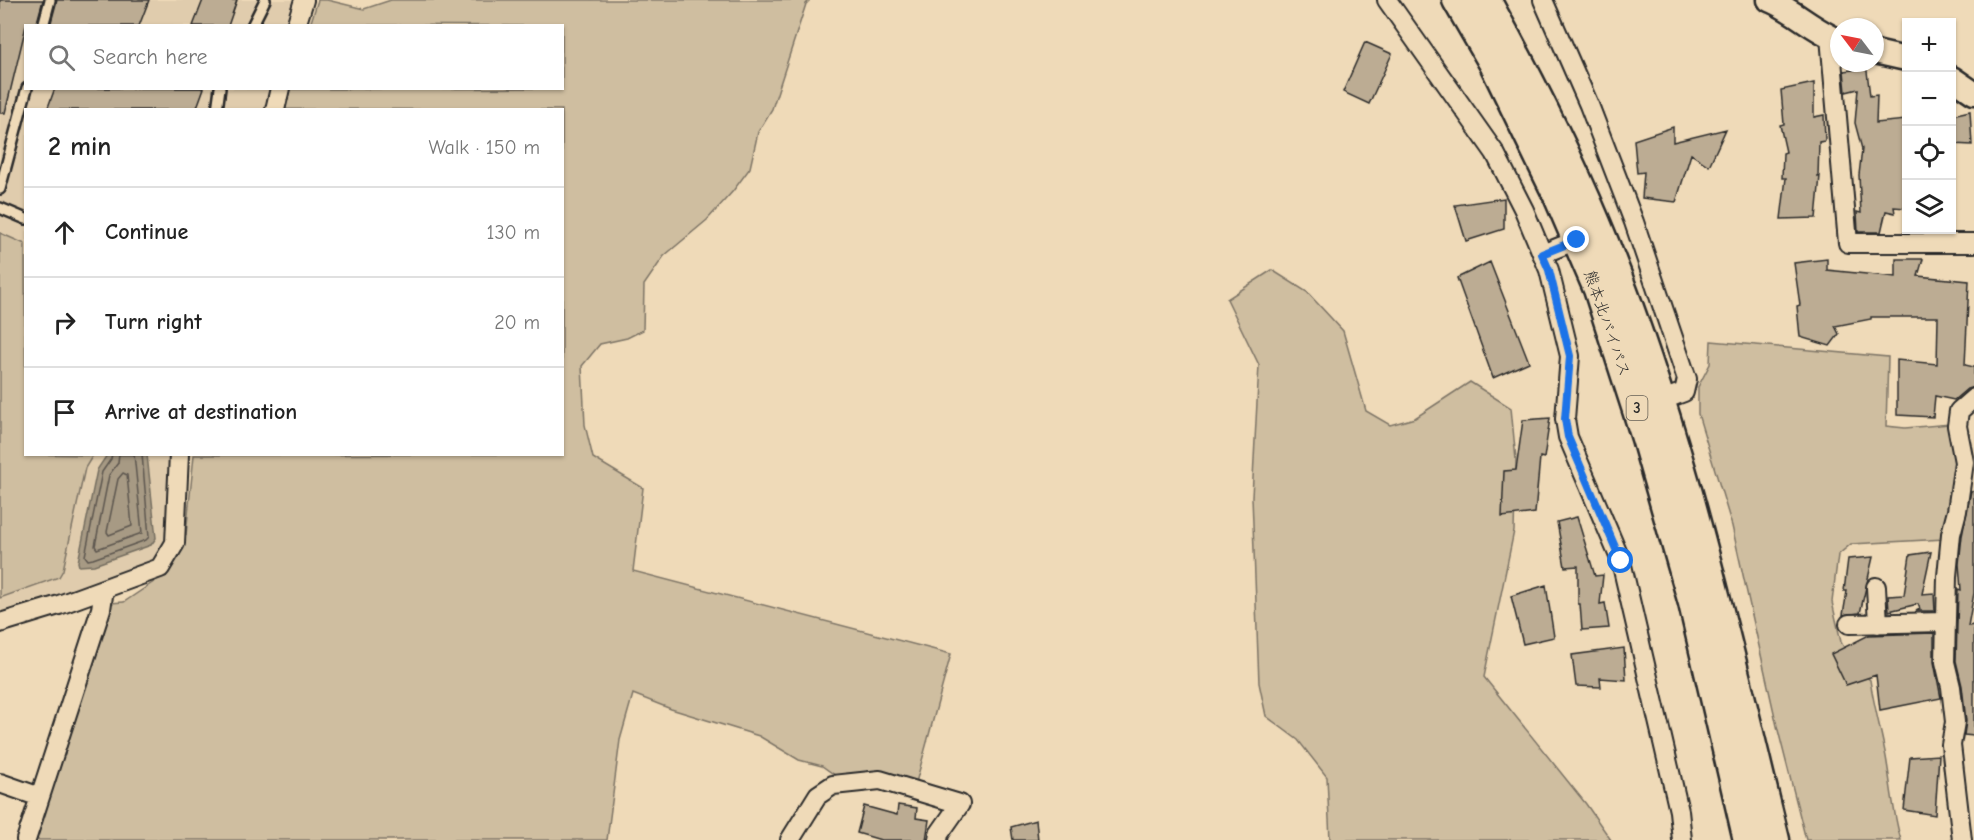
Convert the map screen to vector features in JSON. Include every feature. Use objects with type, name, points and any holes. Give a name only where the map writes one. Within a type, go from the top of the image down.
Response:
[{"type":"highway","name":"熊本北バイパス","points":[[1457,0],[1494,64],[1558,196],[1598,289],[1649,448],[1693,603],[1748,840]]},
{"type":"highway","name":"熊本北バイパス","points":[[1486,0],[1557,136],[1596,224],[1632,319],[1660,401],[1690,502],[1775,840]]},
{"type":"street","points":[[297,24],[304,0]]},
{"type":"street","points":[[1387,0],[1495,153],[1524,210],[1549,270],[1570,356],[1565,419],[1568,437],[1621,561],[1679,811],[1682,840]]},
{"type":"street","points":[[1542,0],[1589,105],[1634,222],[1687,379],[1684,392],[1660,401]]},
{"type":"street","points":[[1769,0],[1785,7],[1830,35]]},
{"type":"street","points":[[1884,54],[1902,58]]},
{"type":"street","points":[[1837,72],[1848,243],[1974,243]]},
{"type":"street","points":[[1956,81],[1974,93]]},
{"type":"street","points":[[275,108],[280,90]]},
{"type":"street","points":[[1542,254],[1577,240]]},
{"type":"street","points":[[1962,840],[1951,745],[1955,722],[1951,687],[1945,662],[1945,622],[1951,534],[1958,511],[1964,462],[1957,426],[1959,411],[1974,398]]},
{"type":"street","points":[[0,623],[160,568],[175,543],[179,456]]},
{"type":"street","points":[[1876,587],[1878,624]]},
{"type":"street","points":[[26,840],[100,609],[104,589]]},
{"type":"street","points":[[1850,624],[1945,622]]},
{"type":"street","points":[[790,840],[818,795],[825,790],[833,785],[880,780],[960,804],[939,834],[938,840]]},
{"type":"street","points":[[0,783],[40,797]]},
{"type":"lane","points":[[44,24],[50,0]]},
{"type":"lane","points":[[253,24],[266,0]]},
{"type":"lane","points":[[0,189],[26,90]]},
{"type":"lane","points":[[217,108],[220,90]]},
{"type":"lane","points":[[0,208],[24,218]]},
{"type":"shaded area","points":[[0,0],[298,0],[291,24],[24,24],[24,90],[273,90],[268,108],[24,108],[24,456],[173,456],[166,544],[163,553],[150,565],[0,615]]},
{"type":"shaded area","points":[[318,0],[364,9],[391,0],[810,0],[806,4],[772,109],[758,132],[750,168],[707,220],[664,256],[644,285],[643,330],[627,338],[600,344],[582,366],[585,425],[593,458],[643,488],[633,571],[951,654],[914,790],[846,783],[822,766],[799,760],[759,736],[671,709],[633,694],[620,740],[607,840],[32,840],[110,603],[124,602],[167,573],[186,535],[194,456],[564,456],[564,108],[282,108],[289,90],[564,90],[564,24],[310,24]]},
{"type":"shaded area","points":[[0,233],[24,244],[24,456],[92,456],[85,468],[63,570],[59,577],[0,598]]},
{"type":"shaded area","points":[[1272,270],[1307,292],[1343,331],[1366,411],[1390,425],[1415,418],[1470,382],[1511,408],[1516,460],[1514,531],[1484,677],[1586,804],[1611,840],[1330,840],[1327,777],[1298,740],[1266,716],[1259,683],[1252,497],[1259,365],[1227,299]]},
{"type":"shaded area","points":[[1711,341],[1888,357],[1886,426],[1905,428],[1950,424],[1959,477],[1945,539],[1851,544],[1838,555],[1832,602],[1841,642],[1856,668],[1870,680],[1901,840],[1806,840],[1777,726],[1732,526],[1698,414],[1698,387],[1710,364]]},
{"type":"water","points":[[106,456],[147,456],[156,538],[151,545],[94,565],[79,566],[78,562],[97,470]]},
{"type":"building","points":[[0,0],[43,0],[37,24],[24,24],[24,34],[5,113],[0,113]]},
{"type":"building","points":[[57,0],[149,0],[140,24],[51,24]]},
{"type":"building","points":[[203,0],[237,0],[229,24],[194,24]]},
{"type":"building","points":[[1365,42],[1392,54],[1369,104],[1343,92]]},
{"type":"building","points":[[1844,72],[1867,72],[1870,96],[1877,95],[1876,123],[1902,120],[1902,208],[1894,207],[1895,213],[1886,211],[1881,232],[1858,232],[1857,212],[1861,213],[1859,175],[1862,149],[1855,123],[1858,89],[1846,92]]},
{"type":"building","points":[[1814,83],[1814,117],[1824,115],[1825,141],[1819,142],[1818,177],[1820,176],[1816,218],[1781,219],[1786,178],[1782,178],[1783,153],[1786,152],[1780,125],[1784,124],[1781,90]]},
{"type":"building","points":[[54,90],[203,90],[197,108],[48,108]]},
{"type":"building","points":[[1970,111],[1972,145],[1956,144],[1956,114]]},
{"type":"building","points":[[1673,127],[1673,142],[1726,129],[1709,166],[1691,154],[1676,202],[1642,198],[1644,172],[1637,173],[1634,140]]},
{"type":"building","points":[[1504,198],[1504,229],[1466,241],[1455,205]]},
{"type":"building","points":[[1827,259],[1827,270],[1896,277],[1896,259],[1923,259],[1918,276],[1969,281],[1965,365],[1974,367],[1974,387],[1967,389],[1954,400],[1935,396],[1933,417],[1897,415],[1897,360],[1937,364],[1938,317],[1871,317],[1871,319],[1835,326],[1839,334],[1830,346],[1800,337],[1797,306],[1800,305],[1794,263]]},
{"type":"building","points":[[1490,262],[1529,362],[1493,378],[1457,278]]},
{"type":"building","points":[[1550,418],[1544,458],[1540,457],[1535,513],[1502,517],[1504,471],[1516,470],[1523,420]]},
{"type":"building","points":[[1971,491],[1974,491],[1974,593],[1968,626],[1974,625],[1974,736],[1964,735],[1966,721],[1962,686],[1956,661],[1958,589],[1961,590],[1959,564]]},
{"type":"building","points":[[1577,517],[1595,576],[1603,575],[1600,604],[1605,603],[1609,628],[1582,630],[1580,604],[1578,604],[1578,566],[1565,567],[1557,522]]},
{"type":"building","points":[[1931,552],[1922,594],[1934,593],[1935,611],[1916,611],[1920,609],[1918,604],[1889,611],[1888,596],[1904,595],[1910,555]]},
{"type":"building","points":[[1873,557],[1860,613],[1843,615],[1847,591],[1844,591],[1848,559]]},
{"type":"building","points":[[1546,585],[1554,637],[1523,644],[1511,596]]},
{"type":"building","points":[[1934,633],[1934,662],[1941,698],[1880,710],[1876,675],[1846,685],[1831,654],[1869,635]]},
{"type":"building","points":[[1624,648],[1626,680],[1600,678],[1601,687],[1576,686],[1572,655]]},
{"type":"building","points":[[1939,755],[1935,815],[1904,810],[1910,757]]},
{"type":"building","points":[[898,805],[917,808],[916,818],[929,820],[926,840],[881,840],[857,833],[864,806],[897,815]]},
{"type":"building","points":[[1036,820],[1038,840],[1013,840],[1011,827]]},
{"type":"route","points":[[1577,240],[1542,254],[1549,270],[1570,356],[1565,419],[1568,437],[1621,561]]}]
